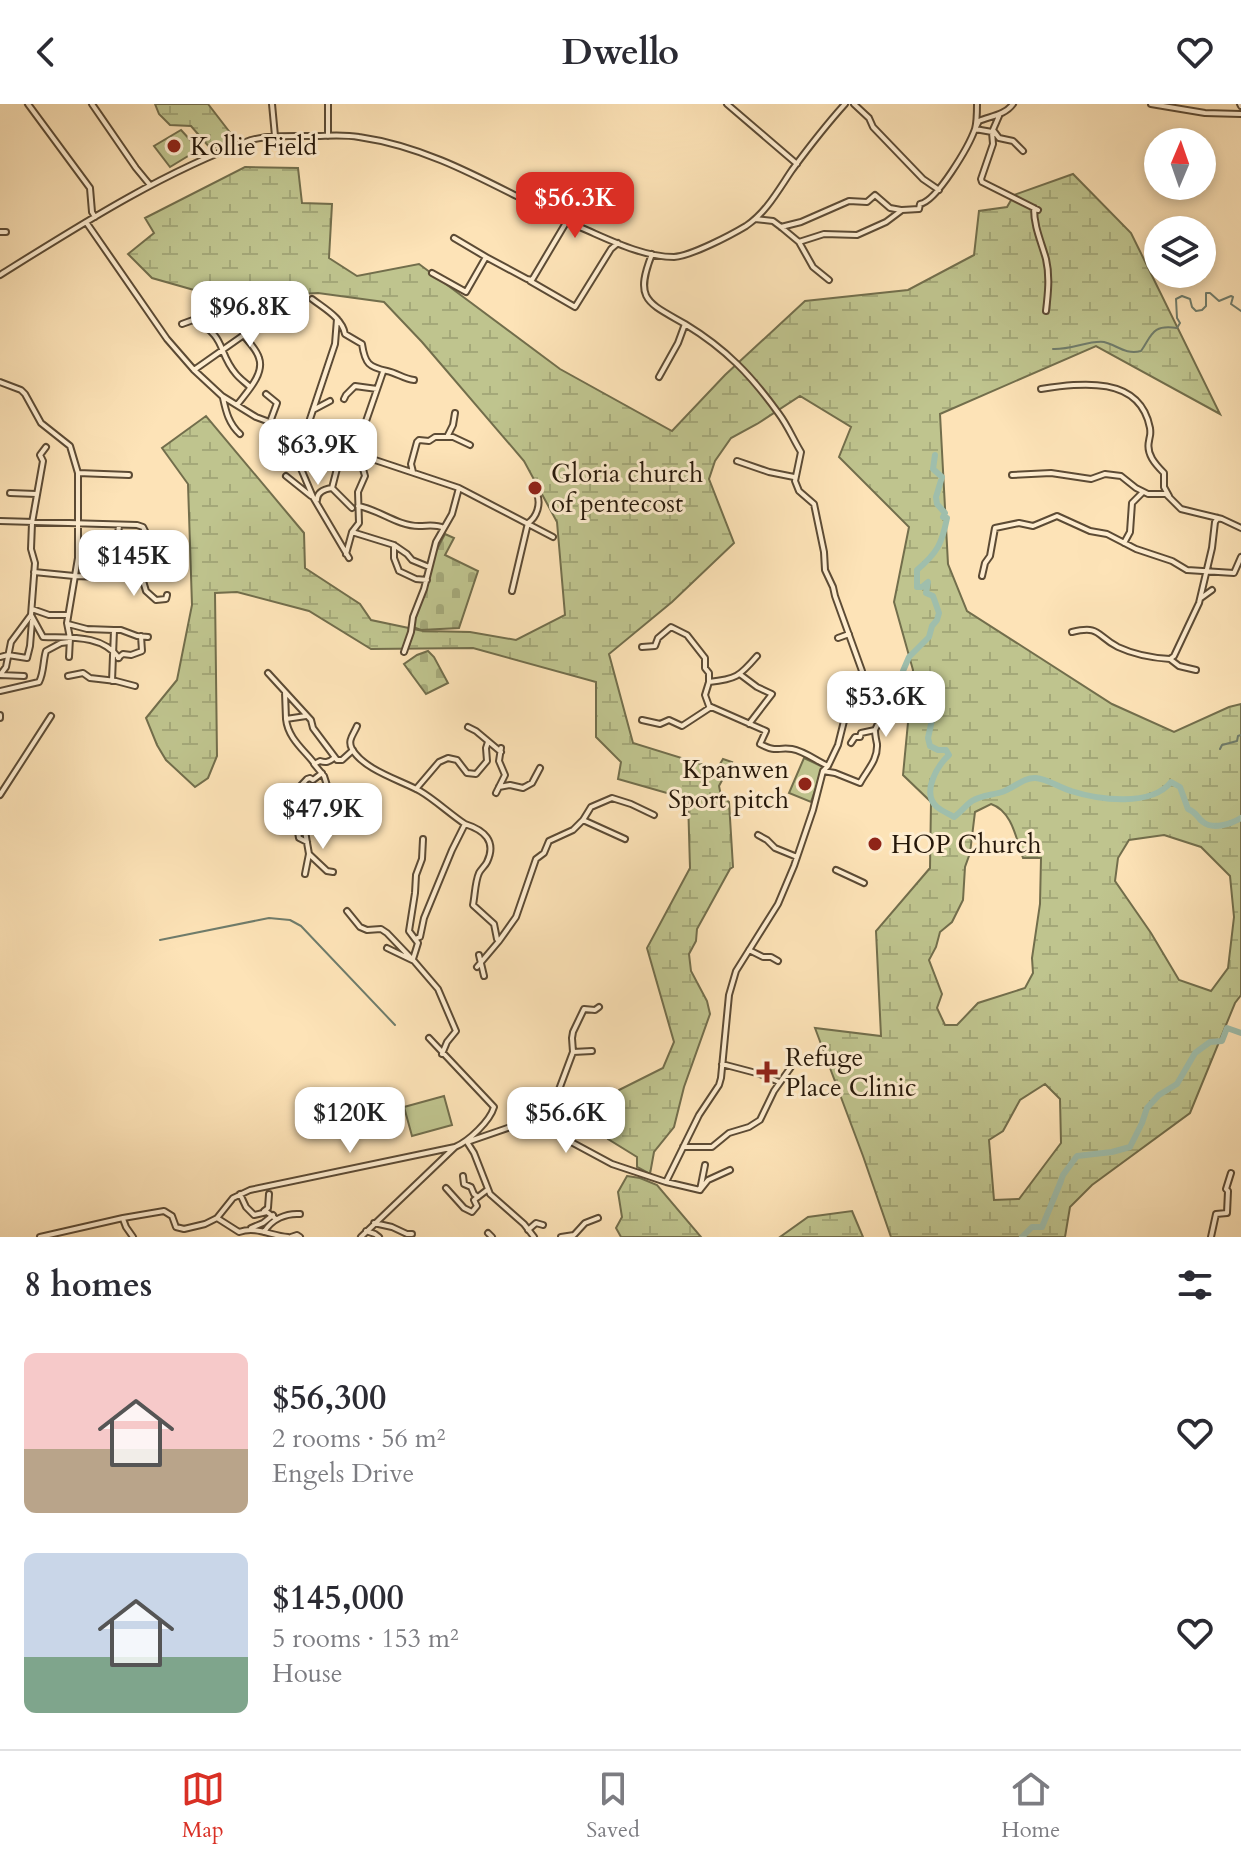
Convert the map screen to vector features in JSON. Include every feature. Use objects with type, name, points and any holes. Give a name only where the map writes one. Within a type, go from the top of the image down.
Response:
[{"type":"street","points":[[28,104],[90,188],[95,217]]},
{"type":"street","points":[[92,104],[150,185]]},
{"type":"street","points":[[272,104],[275,136]]},
{"type":"street","points":[[328,104],[328,136]]},
{"type":"street","points":[[727,104],[797,164]]},
{"type":"street","points":[[1,273],[150,185],[230,147],[260,137],[275,136],[356,136],[408,147],[462,168],[618,243],[652,254],[681,256],[718,241],[755,219],[845,104]]},
{"type":"street","points":[[854,104],[923,179],[939,191]]},
{"type":"street","points":[[975,129],[977,104]]},
{"type":"street","points":[[781,227],[801,222],[849,201],[867,202],[875,195],[890,208],[919,209],[920,204],[939,191],[979,121],[999,116],[1013,104]]},
{"type":"street","points":[[1151,104],[1241,114]]},
{"type":"street","points":[[999,116],[981,179],[1036,209],[1034,224],[1046,259],[1049,289],[1046,311]]},
{"type":"street","points":[[975,129],[993,131],[999,138],[1013,141],[1023,151]]},
{"type":"street","points":[[799,242],[824,234],[857,235],[886,222],[902,210]]},
{"type":"street","points":[[755,219],[773,221],[781,227],[799,242],[813,267],[829,280]]},
{"type":"street","points":[[529,281],[567,221]]},
{"type":"street","points":[[86,222],[167,339],[222,396],[256,417],[459,488],[553,537]]},
{"type":"street","points":[[454,238],[575,307],[611,249],[618,243]]},
{"type":"street","points":[[652,254],[643,280],[647,297],[656,307],[732,357],[780,414],[801,452],[794,477],[799,491],[816,509],[825,570],[862,671],[862,679],[828,766],[823,771],[813,810],[778,904],[736,971],[729,995],[719,1085],[699,1115],[666,1182]]},
{"type":"street","points":[[432,273],[468,292],[486,257]]},
{"type":"street","points":[[194,370],[270,315],[270,305],[277,297]]},
{"type":"street","points":[[312,299],[337,319],[345,334],[362,344],[369,365],[414,380]]},
{"type":"street","points":[[195,321],[201,306]]},
{"type":"street","points":[[337,319],[335,344],[299,464],[313,497],[348,556],[352,532],[359,523],[355,507],[365,476],[362,455]]},
{"type":"street","points":[[182,324],[195,321],[210,330],[218,339],[234,373],[250,387]]},
{"type":"street","points":[[659,377],[685,324]]},
{"type":"street","points":[[237,405],[258,373],[260,363],[244,336]]},
{"type":"street","points":[[355,453],[383,372]]},
{"type":"street","points":[[0,382],[21,390],[41,423],[70,446],[78,473],[78,558],[67,623],[69,657]]},
{"type":"street","points":[[1041,389],[1101,384],[1129,394],[1144,412],[1150,430],[1148,445],[1153,462],[1164,473],[1164,487],[1169,497]]},
{"type":"street","points":[[344,399],[355,386],[377,389]]},
{"type":"street","points":[[266,394],[277,403],[270,422]]},
{"type":"street","points":[[222,396],[232,427],[240,434]]},
{"type":"street","points":[[313,410],[330,401]]},
{"type":"street","points":[[447,437],[455,413]]},
{"type":"street","points":[[413,472],[411,464],[419,440],[453,437],[470,445]]},
{"type":"street","points":[[0,657],[27,658],[30,646],[35,563],[31,549],[32,523],[43,461],[40,455],[46,447]]},
{"type":"street","points":[[332,488],[342,449]]},
{"type":"street","points":[[737,461],[794,477]]},
{"type":"street","points":[[78,473],[129,475]]},
{"type":"street","points":[[1012,475],[1051,473],[1091,479],[1105,474],[1121,476],[1143,492],[1166,494],[1181,509],[1218,518],[1241,528]]},
{"type":"street","points":[[286,476],[313,497]]},
{"type":"street","points":[[317,503],[320,493],[332,488],[355,507],[368,508],[381,516],[417,526],[436,525],[444,528]]},
{"type":"street","points":[[404,652],[436,542],[452,514],[459,488]]},
{"type":"street","points":[[1124,543],[1130,532],[1132,503],[1143,492]]},
{"type":"street","points":[[10,493],[36,494]]},
{"type":"street","points":[[512,591],[528,523],[538,509],[537,494]]},
{"type":"street","points":[[982,576],[990,556],[995,528],[1019,523],[1033,526],[1057,516],[1080,528],[1107,534],[1187,570],[1234,573],[1241,557]]},
{"type":"street","points":[[1170,659],[1200,599],[1218,518]]},
{"type":"street","points":[[0,521],[137,525],[143,527],[149,539]]},
{"type":"street","points":[[114,577],[119,525]]},
{"type":"street","points":[[352,532],[394,545],[412,560],[429,567]]},
{"type":"street","points":[[394,545],[394,558],[399,571],[416,579],[427,580]]},
{"type":"street","points":[[34,572],[134,578],[143,581],[146,591],[156,600],[166,599],[167,595]]},
{"type":"street","points":[[1200,599],[1212,590]]},
{"type":"street","points":[[32,612],[68,615]]},
{"type":"street","points":[[32,612],[43,637],[89,639],[113,650]]},
{"type":"street","points":[[0,675],[6,667],[11,642],[32,612]]},
{"type":"street","points":[[67,623],[87,629],[114,630],[148,637]]},
{"type":"street","points":[[642,647],[655,646],[658,638],[671,627],[687,635],[705,658],[709,682],[705,695],[711,707],[766,731],[760,744],[774,751],[790,749],[803,753],[828,766]]},
{"type":"street","points":[[112,681],[116,658],[113,650],[114,630]]},
{"type":"street","points":[[1072,632],[1095,630],[1127,651],[1170,659],[1179,666],[1196,670]]},
{"type":"street","points":[[838,638],[849,634]]},
{"type":"street","points":[[116,658],[142,651],[141,636]]},
{"type":"street","points":[[0,691],[39,682],[46,651],[69,640]]},
{"type":"street","points":[[709,682],[741,675],[757,656]]},
{"type":"street","points":[[68,676],[83,673],[90,678],[135,686]]},
{"type":"street","points":[[268,673],[311,720],[313,728],[334,758],[342,760],[353,750]]},
{"type":"street","points":[[0,675],[24,676]]},
{"type":"street","points":[[741,675],[772,694],[749,724]]},
{"type":"street","points":[[285,692],[287,727],[294,741],[322,773],[331,798]]},
{"type":"street","points":[[642,720],[660,724],[669,720],[682,726],[711,707]]},
{"type":"street","points":[[823,771],[860,783],[875,756],[875,730],[885,709]]},
{"type":"street","points":[[0,795],[51,716]]},
{"type":"street","points":[[286,719],[306,716]]},
{"type":"street","points":[[357,726],[350,738],[353,750],[369,765],[416,790],[465,824],[480,829],[486,836],[490,844],[487,862],[479,873],[473,905],[494,924],[499,941]]},
{"type":"street","points":[[468,727],[501,750],[499,761],[505,775],[496,793]]},
{"type":"street","points":[[851,743],[861,733],[875,730]]},
{"type":"street","points":[[416,790],[439,762],[448,758],[457,760],[467,773],[476,774],[487,761],[488,742]]},
{"type":"street","points":[[314,764],[334,758]]},
{"type":"street","points":[[499,787],[510,785],[523,788],[532,783],[540,768]]},
{"type":"street","points":[[285,792],[290,795],[308,778],[313,780],[322,773]]},
{"type":"street","points":[[295,792],[304,806],[303,813],[300,816],[286,816],[299,838],[307,842]]},
{"type":"street","points":[[479,965],[516,917],[536,859],[544,853],[549,841],[573,830],[591,807],[612,798],[654,815]]},
{"type":"street","points":[[583,820],[625,839]]},
{"type":"street","points":[[415,939],[420,937],[421,927],[465,824]]},
{"type":"street","points":[[305,831],[309,854],[305,874]]},
{"type":"street","points":[[758,835],[775,848],[797,857]]},
{"type":"street","points":[[414,961],[412,957],[418,943],[409,931],[423,839]]},
{"type":"street","points":[[309,854],[327,871],[333,872]]},
{"type":"street","points":[[836,870],[864,883]]},
{"type":"street","points":[[415,897],[421,895]]},
{"type":"street","points":[[347,911],[360,927],[381,929],[387,933],[438,989],[456,1031],[442,1054]]},
{"type":"street","points":[[419,919],[421,927]]},
{"type":"street","points":[[387,948],[414,961]]},
{"type":"street","points":[[749,950],[778,961]]},
{"type":"street","points":[[479,955],[484,976]]},
{"type":"street","points":[[545,1128],[573,1052],[573,1032],[584,1009],[595,1010],[599,1007]]},
{"type":"street","points":[[429,1038],[494,1107],[492,1115],[467,1142]]},
{"type":"street","points":[[573,1052],[592,1051]]},
{"type":"street","points":[[683,1147],[712,1147],[729,1133],[760,1120],[794,1057]]},
{"type":"street","points":[[722,1064],[779,1082]]},
{"type":"street","points":[[40,1237],[164,1211],[172,1216],[176,1227],[184,1229],[217,1218],[233,1198],[250,1190],[455,1147],[528,1121],[612,1164],[700,1190]]},
{"type":"street","points":[[467,1142],[487,1190],[534,1237]]},
{"type":"street","points":[[361,1237],[455,1147]]},
{"type":"street","points":[[700,1190],[705,1165]]},
{"type":"street","points":[[700,1190],[708,1180],[730,1170]]},
{"type":"street","points":[[1211,1237],[1216,1214],[1227,1213],[1226,1189],[1231,1173]]},
{"type":"street","points":[[463,1176],[464,1184],[471,1187],[478,1197]]},
{"type":"street","points":[[446,1188],[464,1208],[472,1212],[477,1206],[474,1203],[478,1197],[487,1190]]},
{"type":"street","points":[[240,1194],[254,1215],[267,1212],[275,1217]]},
{"type":"street","points":[[263,1213],[268,1208],[269,1194]]},
{"type":"street","points":[[242,1234],[275,1217],[300,1214]]},
{"type":"street","points":[[264,1232],[275,1217]]},
{"type":"street","points":[[123,1218],[133,1237]]},
{"type":"street","points":[[217,1218],[242,1234]]},
{"type":"street","points":[[561,1237],[574,1235],[584,1224],[598,1218]]},
{"type":"street","points":[[374,1223],[412,1234]]},
{"type":"street","points":[[528,1230],[536,1223],[543,1225]]},
{"type":"street","points":[[242,1234],[255,1229],[300,1237]]},
{"type":"street","points":[[397,1229],[402,1237]]},
{"type":"street","points":[[366,1231],[379,1237]]},
{"type":"green space","points":[[155,104],[208,104],[235,139],[211,149],[191,126],[170,125],[159,114]]},
{"type":"green space","points":[[181,130],[192,142],[193,153],[170,167],[154,146]]},
{"type":"green space","points":[[245,167],[298,168],[302,203],[332,204],[329,258],[357,276],[419,264],[560,369],[672,431],[725,375],[805,301],[908,290],[974,255],[979,211],[1007,207],[1014,195],[1073,174],[1131,233],[1144,259],[1144,288],[1158,288],[1220,414],[1096,346],[940,414],[948,564],[967,611],[1112,704],[1174,732],[1241,704],[1241,995],[1190,1113],[1092,1185],[1070,1207],[1065,1237],[891,1237],[815,1028],[881,1036],[876,931],[930,868],[931,802],[903,775],[913,670],[894,602],[909,527],[839,457],[851,427],[800,396],[731,438],[715,461],[709,479],[734,543],[672,602],[609,654],[633,743],[717,769],[723,759],[732,762],[719,786],[721,796],[729,802],[733,867],[697,929],[696,941],[689,954],[691,971],[707,1001],[710,1014],[684,1087],[674,1127],[654,1152],[650,1174],[637,1167],[637,1157],[608,1139],[619,1090],[663,1068],[674,1042],[647,948],[690,868],[688,799],[618,779],[621,762],[596,737],[596,682],[473,648],[371,649],[309,611],[237,592],[215,593],[217,756],[208,778],[195,787],[166,760],[157,745],[146,718],[177,680],[192,605],[188,484],[162,448],[206,416],[304,533],[305,568],[360,604],[371,620],[423,631],[470,632],[516,640],[565,615],[557,522],[524,461],[384,302],[318,293],[222,298],[152,278],[128,254],[154,233],[145,218]],"holes":[[[991,804],[1009,819],[1023,858],[1041,858],[1033,973],[1025,988],[978,1003],[957,1025],[945,1025],[937,1008],[942,994],[929,960],[940,932],[952,922],[963,900],[965,867],[970,853],[975,812]],[[1164,835],[1201,847],[1230,876],[1234,917],[1228,968],[1211,991],[1179,980],[1115,881],[1118,858],[1129,840]],[[1045,1084],[1060,1099],[1061,1143],[1019,1199],[994,1200],[989,1140],[1003,1131],[1020,1100]]]},
{"type":"green space","points":[[445,534],[454,538],[445,555],[478,571],[459,628],[421,630],[413,627],[435,553]]},
{"type":"green space","points":[[428,651],[448,683],[426,694],[404,664]]},
{"type":"green space","name":"Kpanwen Sport pitch","points":[[804,758],[823,767],[811,802],[789,793]]},
{"type":"green space","points":[[444,1096],[452,1125],[412,1136],[404,1107]]},
{"type":"green space","points":[[627,1176],[657,1185],[701,1237],[621,1237],[616,1228],[622,1217],[618,1192]]},
{"type":"green space","points":[[852,1211],[863,1237],[780,1237],[808,1217]]},
{"type":"waterway","points":[[1053,349],[1104,342],[1130,352],[1141,351],[1158,329],[1177,328],[1180,323],[1176,299],[1182,296],[1190,299],[1196,311],[1206,306],[1206,293],[1219,301],[1231,296],[1231,304],[1241,311]]},
{"type":"waterway","points":[[935,455],[933,469],[942,477],[937,504],[945,513],[943,517],[947,518],[938,547],[917,570],[917,587],[928,582],[926,593],[933,596],[939,613],[929,637],[909,657],[903,671],[902,699],[908,708],[925,711],[932,720],[928,738],[930,746],[946,750],[949,755],[932,780],[930,795],[937,807],[954,817],[976,799],[1002,792],[1032,778],[1067,790],[1110,799],[1151,795],[1171,782],[1180,787],[1188,809],[1207,824],[1222,825],[1241,818]]},
{"type":"waterway","points":[[1220,749],[1222,745],[1237,741],[1241,735]]},
{"type":"waterway","points":[[160,940],[269,918],[290,920],[301,926],[395,1025]]},
{"type":"waterway","points":[[1060,1183],[1077,1156],[1130,1147],[1147,1108],[1159,1095],[1177,1084],[1195,1053],[1210,1042],[1222,1041],[1227,1028],[1241,1033]]},
{"type":"waterway","points":[[1022,1237],[1032,1227],[1042,1227],[1061,1181]]},
{"type":"place","name":"Kollie Field","points":[[174,146]]},
{"type":"place","name":"Gloria church of pentecost","points":[[535,488]]},
{"type":"place","name":"Kpanwen Sport pitch","points":[[805,784]]},
{"type":"place","name":"HOP Church","points":[[875,844]]},
{"type":"place","name":"Refuge Place Clinic","points":[[767,1072]]}]
